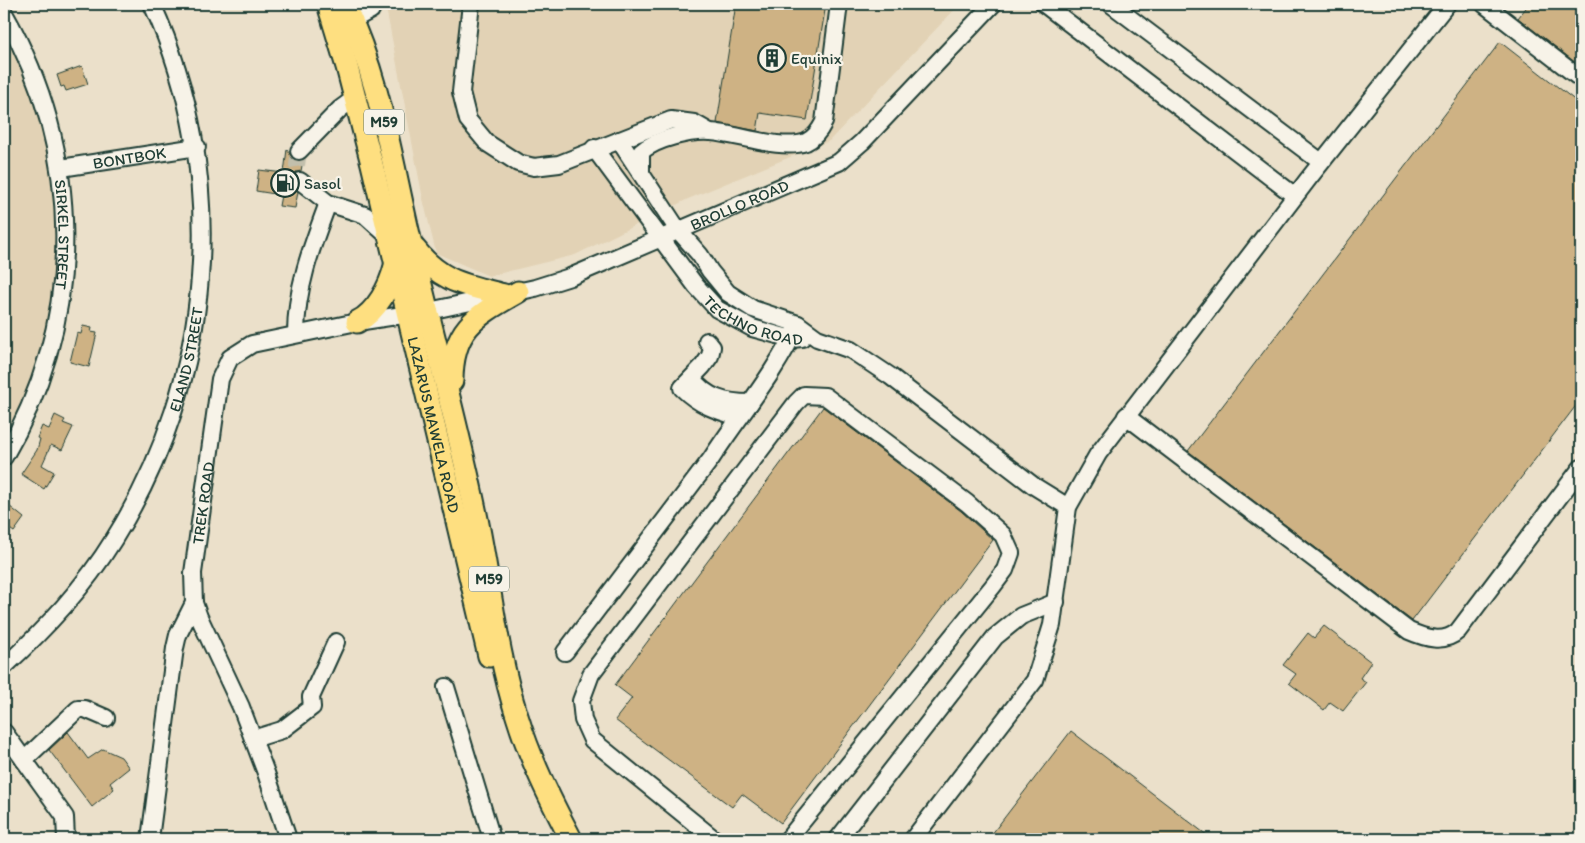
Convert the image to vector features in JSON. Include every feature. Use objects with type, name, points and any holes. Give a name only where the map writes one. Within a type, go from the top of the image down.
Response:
[{"type":"main road","name":"LAZARUS MAWELA ROAD","points":[[328,4],[344,18],[374,82],[412,245]]},
{"type":"main road","name":"LAZARUS MAWELA ROAD","points":[[344,18],[355,98],[494,673],[519,754],[559,839]]},
{"type":"main road","points":[[412,245],[430,266],[448,279],[511,293]]},
{"type":"main road","name":"M59","points":[[412,245],[429,311]]},
{"type":"main road","points":[[358,322],[365,318],[384,293],[396,266]]},
{"type":"main road","points":[[454,416],[452,370],[457,342],[470,324],[511,293]]},
{"type":"main road","name":"LAZARUS MAWELA ROAD","points":[[429,311],[476,515],[502,657],[516,714],[547,793],[571,839]]},
{"type":"street","name":"ELAND STREET","points":[[4,667],[45,628],[95,566],[128,515],[162,446],[190,347],[198,296],[202,230],[197,147],[179,73],[152,4]]},
{"type":"street","points":[[344,18],[371,10],[373,4]]},
{"type":"street","points":[[470,4],[461,92],[468,120],[487,143],[518,163],[534,167],[559,164],[594,148],[671,120],[694,123],[708,131]]},
{"type":"street","points":[[641,173],[642,152],[650,144],[668,138],[708,131],[787,144],[807,142],[820,132],[824,122],[839,4]]},
{"type":"street","name":"BROLLO ROAD","points":[[429,311],[511,293],[570,277],[844,159],[993,4]]},
{"type":"street","points":[[1044,4],[1295,196]]},
{"type":"street","points":[[1112,4],[1322,162]]},
{"type":"street","points":[[913,839],[1035,680],[1052,625],[1068,507],[1098,454],[1295,196],[1447,4]]},
{"type":"street","points":[[1484,4],[1581,79]]},
{"type":"street","name":"SIRKEL STREET","points":[[4,12],[32,67],[52,129],[61,168],[65,244],[57,317],[34,398],[4,457]]},
{"type":"street","points":[[299,150],[340,109],[355,98]]},
{"type":"street","name":"TECHNO ROAD","points":[[619,140],[678,230],[700,255],[728,293],[795,332]]},
{"type":"street","name":"BONTBOK","points":[[61,168],[197,147]]},
{"type":"street","name":"TECHNO ROAD","points":[[594,148],[696,286],[717,309],[752,328],[795,332],[851,350],[873,363],[1034,486],[1068,507]]},
{"type":"street","points":[[300,181],[328,203],[365,214],[388,236]]},
{"type":"street","points":[[296,334],[296,308],[303,274],[328,203]]},
{"type":"street","name":"TREK ROAD","points":[[288,839],[241,707],[204,632],[194,604],[193,573],[220,379],[230,358],[239,350],[252,344],[358,322],[429,311]]},
{"type":"street","points":[[565,652],[711,459],[739,417],[770,376],[795,332]]},
{"type":"street","points":[[687,383],[710,356],[712,347],[706,341]]},
{"type":"street","points":[[687,383],[718,399],[750,403]]},
{"type":"street","points":[[687,383],[698,402],[713,410],[739,417]]},
{"type":"street","points":[[714,839],[592,740],[581,712],[582,694],[591,674],[796,403],[804,395],[817,394],[825,396],[967,503],[1003,534],[1011,553],[1005,570],[993,586],[788,839]]},
{"type":"street","points":[[1126,416],[1409,631],[1436,639],[1453,635],[1458,631],[1581,468]]},
{"type":"street","points":[[838,839],[995,637],[1021,616],[1056,602]]},
{"type":"street","points":[[150,839],[175,648],[178,635],[194,604]]},
{"type":"street","points":[[253,739],[282,730],[312,707],[312,697],[336,642]]},
{"type":"street","points":[[446,687],[492,839]]},
{"type":"street","points":[[24,760],[78,709],[85,708],[106,718]]},
{"type":"street","points":[[4,732],[65,817],[66,839]]},
{"type":"shaded area","points":[[382,4],[960,4],[829,141],[688,199],[575,255],[489,276],[436,253],[423,199],[387,13]]},
{"type":"shaded area","points":[[4,15],[61,168],[57,317],[4,457]]},
{"type":"building","name":"Equinix","points":[[736,4],[826,4],[807,120],[760,113],[757,131],[717,123]]},
{"type":"building","points":[[1529,4],[1581,4],[1581,67],[1518,18]]},
{"type":"building","points":[[1500,42],[1581,105],[1581,399],[1412,621],[1188,451]]},
{"type":"building","points":[[82,66],[88,84],[66,91],[64,86],[61,87],[57,75]]},
{"type":"building","points":[[287,149],[292,158],[303,160],[301,171],[296,172],[290,179],[291,185],[298,192],[295,208],[279,206],[281,195],[256,191],[259,170],[284,173]]},
{"type":"building","points":[[83,326],[92,328],[91,332],[97,333],[89,367],[70,362],[77,333],[81,334]]},
{"type":"building","points":[[823,407],[961,511],[993,540],[781,823],[742,794],[732,807],[615,720],[632,698],[615,685]]},
{"type":"building","points":[[55,415],[65,420],[63,423],[73,427],[62,450],[51,445],[42,465],[54,472],[44,489],[21,474],[37,450],[40,439],[37,438],[42,426],[49,429]]},
{"type":"building","points":[[4,502],[24,518],[14,532],[4,525]]},
{"type":"building","points":[[1324,626],[1371,662],[1360,678],[1366,682],[1343,711],[1330,702],[1324,710],[1289,683],[1296,674],[1283,665],[1308,633],[1314,638]]},
{"type":"building","points":[[1071,731],[1212,839],[988,839]]},
{"type":"building","points":[[68,732],[88,759],[103,749],[121,757],[129,768],[110,783],[114,789],[92,807],[49,750]]},
{"type":"tunnel","points":[[299,151],[297,165],[300,181]]},
{"type":"place","name":"Equinix","points":[[772,58]]},
{"type":"place","name":"Sasol","points":[[285,183]]}]
